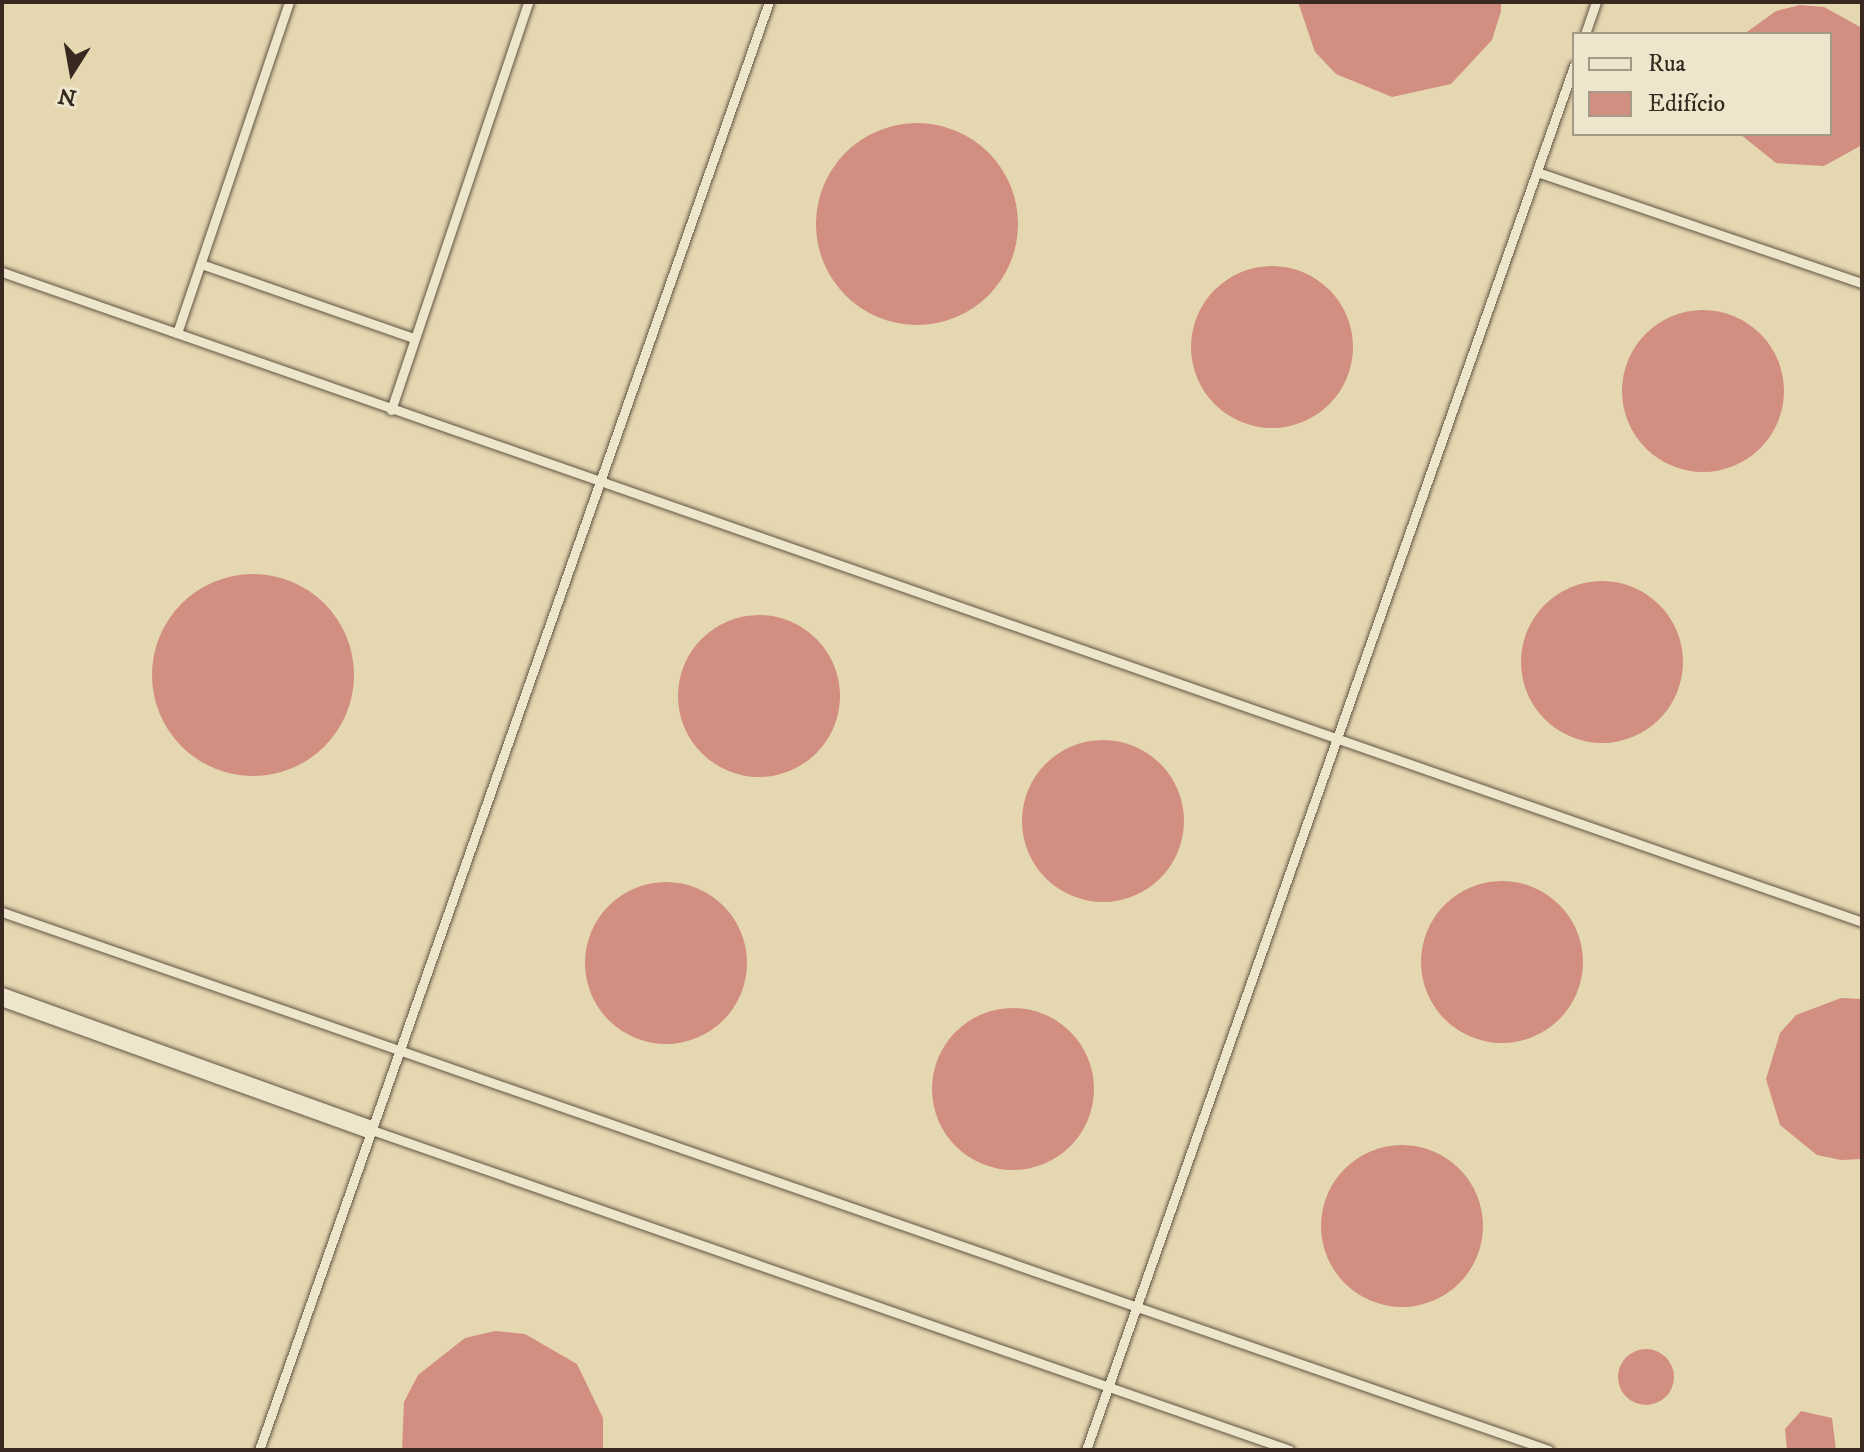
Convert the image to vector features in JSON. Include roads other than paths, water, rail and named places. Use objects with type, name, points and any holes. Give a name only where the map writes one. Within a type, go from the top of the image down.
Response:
[{"type":"street","points":[[2,997],[369,1129]]},
{"type":"lane","points":[[177,333],[289,2]]},
{"type":"lane","points":[[391,410],[528,2]]},
{"type":"lane","points":[[259,1450],[397,1048],[769,2]]},
{"type":"lane","points":[[1586,32],[1596,2]]},
{"type":"lane","points":[[1086,1450],[1572,72]]},
{"type":"lane","points":[[1537,172],[1862,283]]},
{"type":"lane","points":[[201,264],[414,338]]},
{"type":"lane","points":[[2,272],[1050,644],[1338,735],[1862,922]]},
{"type":"lane","points":[[2,912],[1549,1450]]},
{"type":"lane","points":[[369,1129],[1290,1450]]}]
